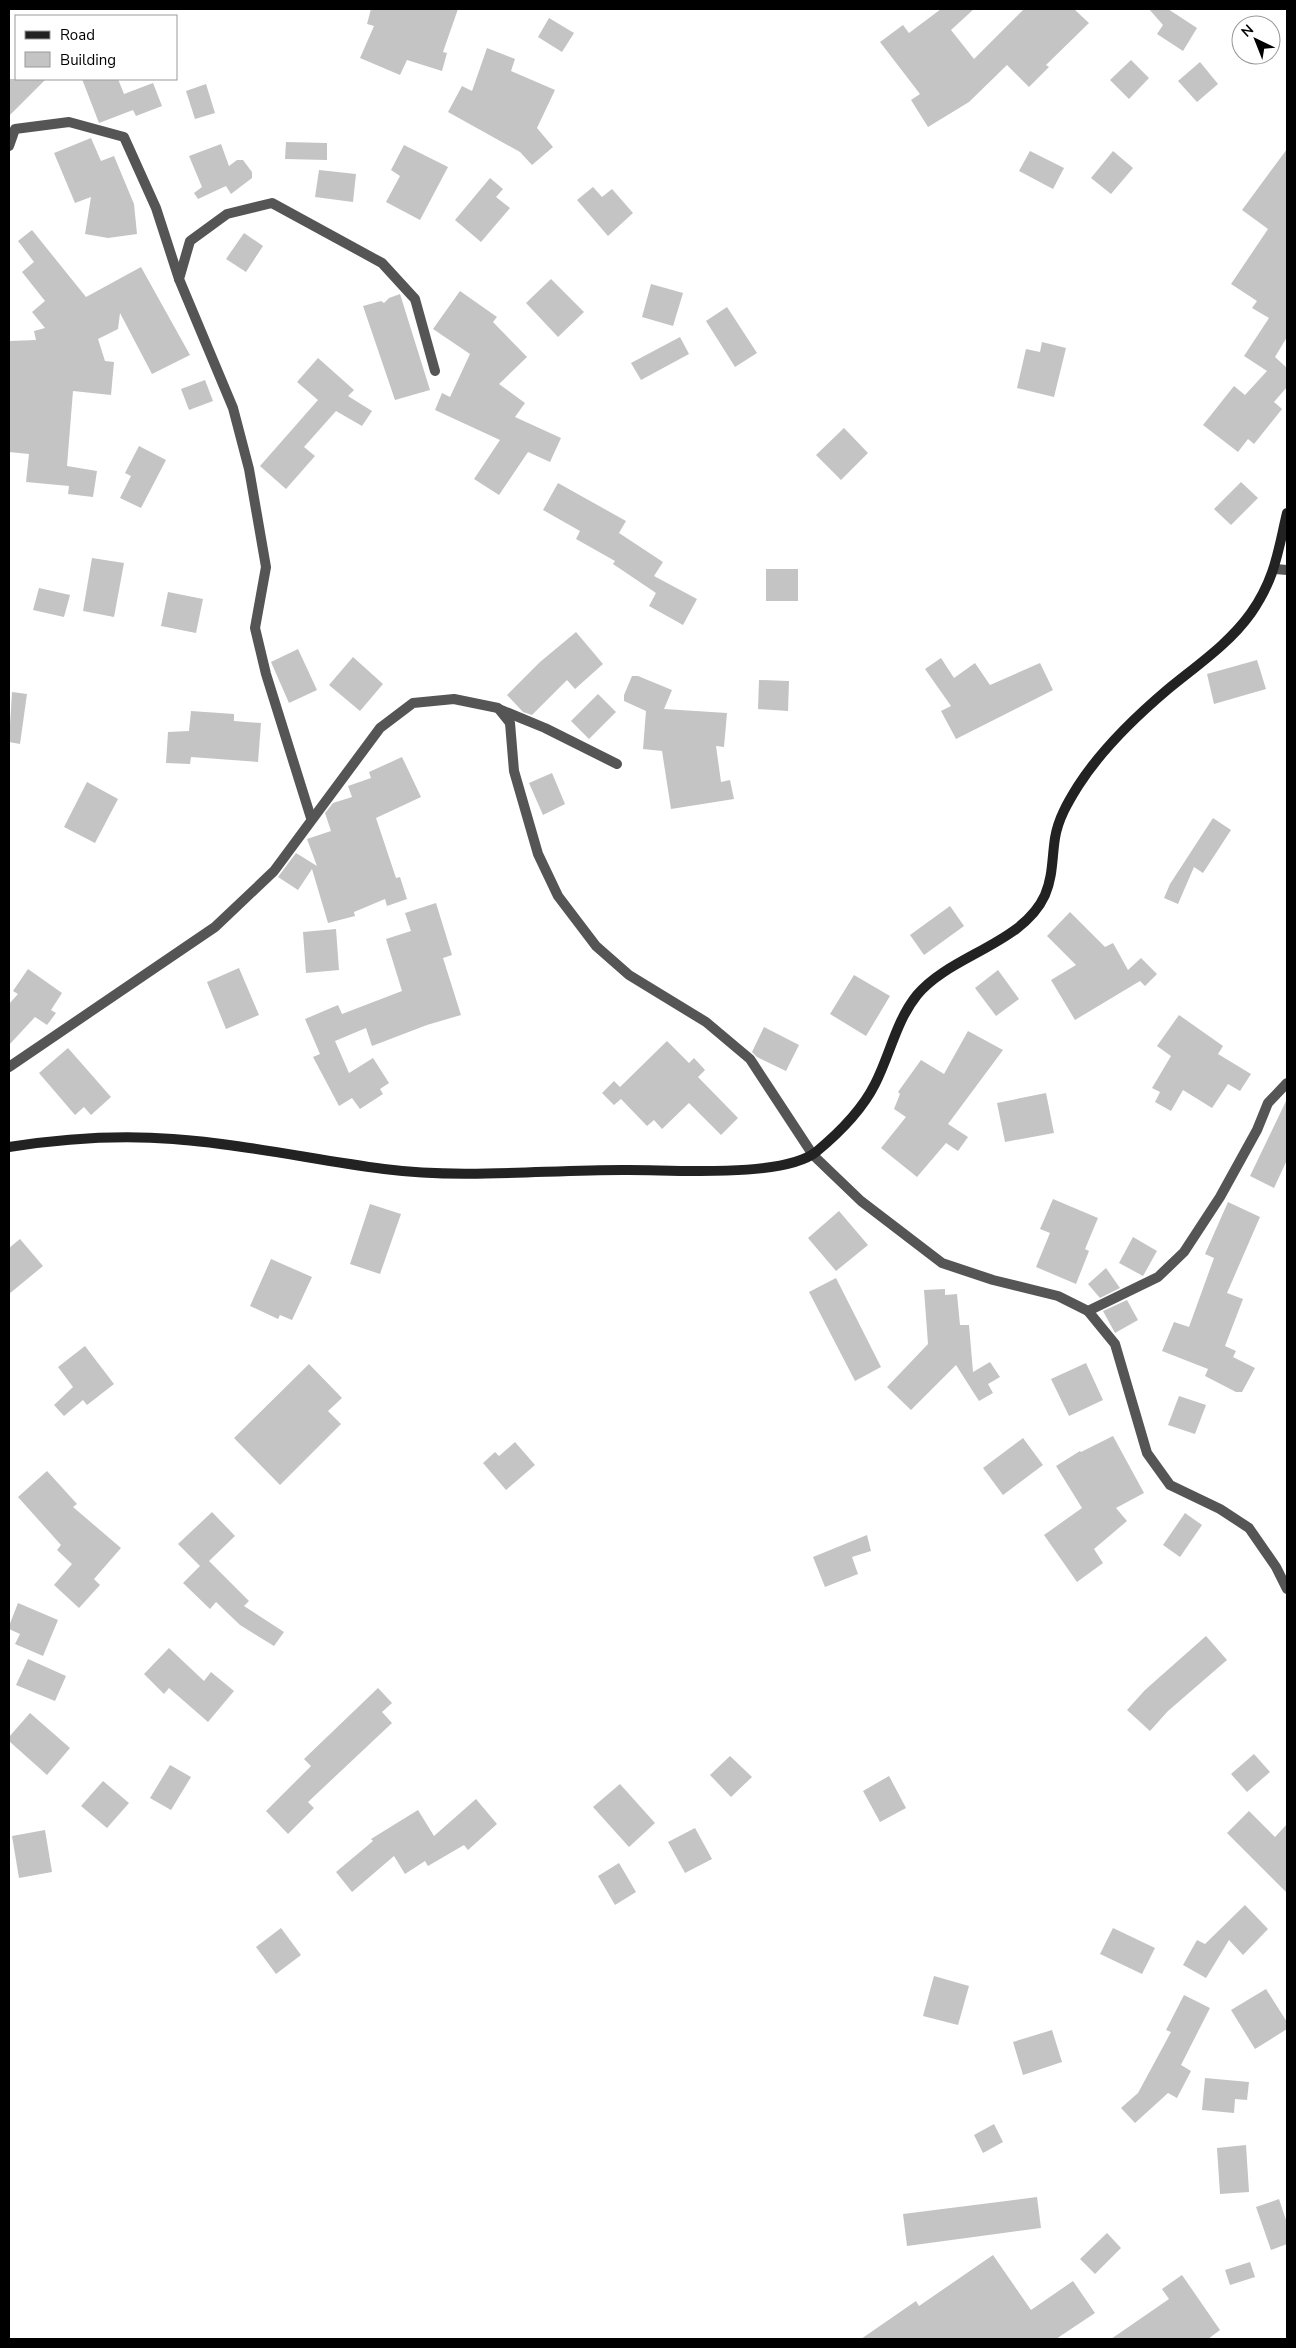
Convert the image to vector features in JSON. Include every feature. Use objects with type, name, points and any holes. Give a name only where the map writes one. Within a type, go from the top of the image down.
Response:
[{"type":"main road","points":[[9,1147],[56,1140],[171,1138],[386,1169],[452,1174],[624,1170],[726,1172],[781,1165],[813,1155],[859,1110],[876,1083],[904,1012],[919,992],[946,971],[1005,936],[1034,910],[1044,897],[1052,870],[1056,835],[1066,805],[1086,774],[1112,742],[1162,694],[1233,636],[1253,610],[1275,569],[1287,513]]},
{"type":"street","points":[[9,146],[15,129],[69,122],[124,137],[156,208],[179,279],[233,408],[249,469],[266,567],[255,628],[266,674],[311,818]]},
{"type":"street","points":[[179,279],[190,241],[227,214],[272,203],[382,263],[415,299],[435,371]]},
{"type":"street","points":[[1275,569],[1287,570]]},
{"type":"street","points":[[9,1067],[215,927],[274,871],[311,818],[380,728],[413,703],[454,699],[498,708],[545,728],[617,764]]},
{"type":"street","points":[[498,708],[510,723],[514,771],[538,854],[558,896],[596,946],[628,975],[706,1022],[750,1060],[813,1155],[861,1201],[942,1264],[993,1280],[1058,1296],[1088,1311],[1115,1344],[1147,1453],[1170,1485],[1220,1509],[1249,1528],[1276,1567],[1287,1589]]},
{"type":"street","points":[[1088,1311],[1158,1277],[1184,1252],[1220,1197],[1257,1130],[1268,1102],[1287,1083]]},
{"type":"building","points":[[371,9],[458,9],[443,52],[447,53],[442,71],[407,60],[400,75],[360,58],[374,26],[367,24]]},
{"type":"building","points":[[941,9],[974,9],[951,30],[974,59],[1024,9],[1074,9],[1089,23],[1046,65],[1049,67],[1029,87],[1007,65],[969,102],[928,127],[911,100],[920,94],[880,42],[903,25],[909,33]]},
{"type":"building","points":[[1149,9],[1168,9],[1197,28],[1183,51],[1157,34],[1163,25]]},
{"type":"building","points":[[549,18],[574,33],[562,52],[538,37]]},
{"type":"building","points":[[487,48],[515,59],[511,71],[555,90],[537,128],[553,147],[532,165],[520,152],[448,112],[462,86],[472,91]]},
{"type":"building","points":[[1131,60],[1149,78],[1129,99],[1110,80]]},
{"type":"building","points":[[1200,62],[1218,84],[1197,102],[1178,81]]},
{"type":"building","points":[[9,79],[45,80],[9,116]]},
{"type":"building","points":[[82,80],[118,80],[124,94],[153,83],[162,106],[136,116],[133,110],[99,123]]},
{"type":"building","points":[[206,84],[215,113],[195,119],[186,91]]},
{"type":"building","points":[[91,138],[101,161],[114,156],[134,204],[137,234],[108,238],[85,234],[91,197],[75,203],[54,153]]},
{"type":"building","points":[[286,142],[327,143],[327,160],[285,159]]},
{"type":"building","points":[[221,144],[229,166],[237,160],[243,160],[252,172],[252,178],[231,194],[226,186],[198,199],[194,193],[202,187],[189,156]]},
{"type":"building","points":[[404,145],[448,167],[420,220],[386,202],[400,176],[391,170]]},
{"type":"building","points":[[1287,149],[1287,337],[1275,357],[1287,368],[1287,387],[1274,402],[1282,409],[1254,444],[1248,439],[1238,452],[1203,425],[1234,386],[1245,395],[1267,371],[1244,356],[1269,318],[1252,308],[1257,301],[1231,284],[1268,229],[1242,210]]},
{"type":"building","points":[[1030,151],[1064,168],[1053,189],[1019,171]]},
{"type":"building","points":[[1113,151],[1133,168],[1111,194],[1091,178]]},
{"type":"building","points":[[319,170],[356,174],[353,202],[315,197]]},
{"type":"building","points":[[490,178],[503,189],[496,197],[510,208],[481,242],[455,220]]},
{"type":"building","points":[[593,187],[602,197],[612,189],[633,213],[608,236],[577,200]]},
{"type":"building","points":[[32,230],[86,297],[141,267],[190,355],[152,374],[120,313],[118,329],[98,339],[105,361],[114,362],[111,395],[73,391],[67,466],[97,471],[93,497],[68,494],[69,486],[26,482],[29,454],[9,452],[9,341],[36,340],[34,331],[45,328],[32,312],[45,301],[22,272],[34,262],[18,241]]},
{"type":"building","points":[[244,233],[263,246],[246,272],[226,259]]},
{"type":"building","points":[[551,279],[584,312],[558,337],[526,303]]},
{"type":"building","points":[[651,284],[683,293],[673,326],[642,317]]},
{"type":"building","points":[[460,291],[497,317],[493,322],[527,357],[499,384],[525,403],[515,417],[561,438],[550,462],[528,452],[499,495],[474,479],[500,440],[435,410],[442,393],[450,397],[470,354],[433,329]]},
{"type":"building","points":[[400,294],[430,390],[395,400],[363,306],[381,301],[384,303],[389,298]]},
{"type":"building","points":[[727,307],[757,353],[735,367],[706,321]]},
{"type":"building","points":[[680,337],[689,354],[641,380],[631,363]]},
{"type":"building","points":[[1042,342],[1066,348],[1054,397],[1017,388],[1026,349],[1040,352]]},
{"type":"building","points":[[318,358],[354,390],[348,396],[372,411],[362,426],[336,411],[304,447],[315,456],[286,489],[260,466],[318,400],[297,382]]},
{"type":"building","points":[[205,380],[213,401],[189,410],[181,389]]},
{"type":"building","points":[[844,428],[868,453],[841,480],[816,455]]},
{"type":"building","points":[[139,446],[166,460],[141,508],[120,498],[131,476],[125,473]]},
{"type":"building","points":[[1241,482],[1258,498],[1231,525],[1214,509]]},
{"type":"building","points":[[558,483],[626,521],[619,533],[663,562],[654,576],[697,599],[683,625],[649,606],[656,593],[613,564],[615,561],[576,539],[580,531],[543,510]]},
{"type":"building","points":[[92,558],[124,563],[114,617],[83,611]]},
{"type":"building","points":[[766,569],[798,569],[798,601],[766,601]]},
{"type":"building","points":[[39,588],[70,595],[64,617],[33,610]]},
{"type":"building","points":[[168,592],[203,599],[196,633],[161,626]]},
{"type":"building","points":[[576,632],[603,664],[575,689],[567,680],[532,715],[523,712],[507,695],[540,662]]},
{"type":"building","points":[[298,649],[317,690],[289,703],[271,662]]},
{"type":"building","points":[[353,657],[383,684],[360,711],[329,685]]},
{"type":"building","points":[[941,658],[954,678],[975,663],[990,685],[1040,663],[1053,690],[956,739],[941,711],[951,706],[925,669]]},
{"type":"building","points":[[1257,660],[1266,689],[1214,704],[1207,674]]},
{"type":"building","points":[[632,676],[638,676],[672,690],[664,709],[727,713],[724,747],[716,746],[721,782],[730,780],[734,799],[671,809],[662,751],[643,749],[646,711],[624,701],[624,695]]},
{"type":"building","points":[[759,680],[789,681],[788,711],[758,709]]},
{"type":"building","points":[[12,692],[27,694],[20,744],[9,742]]},
{"type":"building","points":[[598,694],[616,712],[589,739],[571,721]]},
{"type":"building","points":[[191,711],[234,714],[234,721],[261,723],[258,762],[191,757],[190,764],[166,763],[168,732],[189,731]]},
{"type":"building","points":[[402,757],[421,797],[376,818],[396,878],[400,877],[407,899],[387,906],[385,899],[354,912],[355,916],[328,923],[312,869],[298,890],[278,877],[296,853],[317,866],[307,839],[331,831],[325,813],[333,803],[352,797],[348,786],[371,778],[369,772]]},
{"type":"building","points":[[552,773],[565,804],[543,815],[529,783]]},
{"type":"building","points":[[87,782],[118,799],[95,843],[64,827]]},
{"type":"building","points":[[1213,818],[1231,830],[1203,873],[1194,867],[1178,904],[1164,898],[1170,884]]},
{"type":"building","points":[[436,903],[452,955],[443,958],[461,1015],[427,1025],[372,1046],[366,1028],[335,1041],[349,1073],[373,1058],[389,1083],[380,1089],[383,1094],[360,1109],[352,1098],[339,1106],[313,1057],[320,1054],[305,1019],[338,1005],[342,1014],[402,991],[386,939],[411,931],[405,913]]},
{"type":"building","points":[[950,906],[964,926],[924,955],[910,935]]},
{"type":"building","points":[[1070,912],[1105,947],[1113,943],[1128,970],[1141,958],[1157,974],[1145,986],[1140,981],[1075,1020],[1051,980],[1076,965],[1047,936]]},
{"type":"building","points":[[336,929],[339,970],[306,973],[303,932]]},
{"type":"building","points":[[239,968],[259,1015],[226,1029],[207,982]]},
{"type":"building","points":[[28,969],[62,993],[51,1010],[56,1013],[47,1025],[35,1017],[9,1045],[9,1004],[18,994],[13,991]]},
{"type":"building","points":[[998,970],[1019,999],[996,1016],[975,988]]},
{"type":"building","points":[[854,975],[890,996],[866,1036],[830,1014]]},
{"type":"building","points":[[1179,1015],[1223,1046],[1218,1054],[1251,1074],[1240,1091],[1228,1084],[1212,1108],[1183,1090],[1171,1111],[1155,1102],[1160,1092],[1152,1088],[1171,1056],[1157,1046]]},
{"type":"building","points":[[764,1027],[799,1045],[786,1071],[757,1057],[752,1052]]},
{"type":"building","points":[[968,1031],[1003,1050],[948,1124],[968,1137],[958,1151],[946,1143],[917,1177],[881,1148],[906,1117],[894,1109],[900,1094],[898,1092],[921,1060],[944,1074]]},
{"type":"building","points":[[667,1041],[689,1063],[694,1058],[705,1070],[698,1077],[738,1118],[721,1135],[689,1103],[662,1129],[654,1120],[647,1126],[621,1099],[614,1105],[602,1093],[614,1081],[620,1087]]},
{"type":"building","points":[[68,1048],[111,1097],[91,1115],[84,1107],[75,1115],[39,1073]]},
{"type":"building","points":[[1046,1093],[1054,1133],[1005,1142],[997,1103]]},
{"type":"building","points":[[1287,1099],[1287,1160],[1274,1188],[1250,1176]]},
{"type":"building","points":[[1053,1199],[1098,1218],[1085,1249],[1089,1251],[1076,1284],[1036,1267],[1050,1233],[1040,1229]]},
{"type":"building","points":[[1228,1202],[1260,1217],[1227,1293],[1243,1299],[1225,1346],[1236,1351],[1233,1357],[1255,1368],[1242,1392],[1236,1392],[1205,1376],[1208,1369],[1162,1351],[1174,1322],[1189,1327],[1214,1258],[1205,1254]]},
{"type":"building","points":[[370,1204],[401,1214],[380,1274],[350,1264]]},
{"type":"building","points":[[839,1211],[868,1245],[836,1271],[808,1238]]},
{"type":"building","points":[[1133,1237],[1157,1251],[1143,1276],[1119,1263]]},
{"type":"building","points":[[20,1239],[43,1266],[9,1294],[9,1248]]},
{"type":"building","points":[[271,1259],[312,1277],[292,1320],[280,1315],[278,1319],[250,1306]]},
{"type":"building","points":[[1106,1268],[1120,1288],[1100,1298],[1088,1284]]},
{"type":"building","points":[[836,1278],[881,1367],[855,1381],[809,1292]]},
{"type":"building","points":[[945,1289],[945,1295],[957,1294],[960,1325],[969,1325],[973,1372],[990,1362],[1000,1377],[988,1384],[993,1393],[979,1401],[956,1365],[911,1410],[887,1387],[928,1344],[924,1290]]},
{"type":"building","points":[[1127,1300],[1138,1320],[1115,1333],[1103,1311]]},
{"type":"building","points":[[85,1346],[114,1384],[87,1405],[83,1400],[64,1416],[54,1405],[73,1387],[58,1367]]},
{"type":"building","points":[[1086,1363],[1103,1400],[1069,1416],[1051,1379]]},
{"type":"building","points":[[309,1364],[342,1398],[328,1411],[341,1424],[280,1485],[234,1438]]},
{"type":"building","points":[[1179,1396],[1206,1405],[1195,1434],[1168,1425]]},
{"type":"building","points":[[1113,1436],[1144,1493],[1116,1508],[1127,1521],[1094,1549],[1103,1563],[1077,1582],[1044,1535],[1082,1508],[1056,1466],[1080,1451]]},
{"type":"building","points":[[1023,1438],[1043,1465],[1003,1495],[983,1468]]},
{"type":"building","points":[[515,1442],[535,1465],[506,1490],[483,1463],[495,1452],[499,1456]]},
{"type":"building","points":[[47,1471],[77,1504],[73,1507],[121,1548],[94,1579],[100,1585],[79,1608],[54,1585],[72,1564],[57,1550],[61,1545],[18,1497]]},
{"type":"building","points":[[212,1512],[235,1536],[209,1561],[249,1601],[244,1606],[284,1632],[274,1646],[240,1625],[216,1602],[210,1609],[183,1583],[200,1566],[178,1544]]},
{"type":"building","points":[[1185,1513],[1202,1525],[1180,1557],[1163,1545]]},
{"type":"building","points":[[867,1535],[871,1551],[852,1557],[858,1574],[825,1587],[813,1557]]},
{"type":"building","points":[[18,1603],[58,1620],[43,1656],[15,1644],[20,1634],[9,1629],[9,1626]]},
{"type":"building","points":[[1206,1636],[1227,1660],[1168,1711],[1150,1731],[1127,1710],[1145,1690]]},
{"type":"building","points":[[169,1648],[204,1681],[211,1672],[234,1691],[208,1722],[169,1688],[164,1694],[144,1674]]},
{"type":"building","points":[[28,1659],[66,1676],[55,1701],[16,1685]]},
{"type":"building","points":[[378,1688],[392,1703],[382,1712],[392,1723],[308,1802],[314,1808],[288,1834],[266,1811],[311,1766],[304,1759]]},
{"type":"building","points":[[30,1713],[70,1748],[47,1775],[9,1741],[9,1737]]},
{"type":"building","points":[[1254,1754],[1270,1772],[1247,1792],[1231,1774]]},
{"type":"building","points":[[730,1756],[752,1777],[731,1797],[710,1775]]},
{"type":"building","points":[[170,1765],[191,1777],[171,1810],[150,1798]]},
{"type":"building","points":[[889,1776],[906,1808],[880,1822],[863,1791]]},
{"type":"building","points":[[103,1781],[129,1803],[107,1828],[81,1806]]},
{"type":"building","points":[[620,1784],[655,1823],[629,1847],[593,1807]]},
{"type":"building","points":[[476,1799],[497,1824],[468,1850],[464,1845],[428,1866],[425,1861],[405,1874],[394,1856],[352,1892],[336,1872],[373,1841],[371,1839],[418,1810],[434,1836]]},
{"type":"building","points":[[1249,1811],[1275,1837],[1287,1824],[1287,1893],[1227,1833]]},
{"type":"building","points":[[695,1828],[712,1859],[685,1873],[668,1842]]},
{"type":"building","points":[[45,1830],[52,1872],[19,1878],[12,1836]]},
{"type":"building","points":[[619,1863],[636,1892],[615,1905],[598,1876]]},
{"type":"building","points":[[1245,1905],[1268,1929],[1243,1955],[1229,1940],[1206,1978],[1183,1965],[1197,1940],[1205,1944]]},
{"type":"building","points":[[281,1928],[301,1955],[276,1974],[256,1947]]},
{"type":"building","points":[[1113,1928],[1155,1948],[1142,1974],[1100,1954]]},
{"type":"building","points":[[934,1976],[969,1986],[958,2025],[923,2016]]},
{"type":"building","points":[[1266,1989],[1287,2022],[1287,2029],[1255,2049],[1231,2010]]},
{"type":"building","points":[[1184,1995],[1210,2008],[1181,2065],[1191,2071],[1177,2098],[1168,2093],[1135,2123],[1121,2108],[1138,2093],[1171,2032],[1166,2030]]},
{"type":"building","points":[[1052,2030],[1062,2062],[1023,2075],[1013,2042]]},
{"type":"building","points":[[1205,2078],[1249,2082],[1247,2100],[1235,2099],[1234,2113],[1202,2110]]},
{"type":"building","points":[[994,2124],[1003,2142],[983,2153],[974,2135]]},
{"type":"building","points":[[1246,2145],[1249,2192],[1220,2194],[1217,2148]]},
{"type":"building","points":[[1037,2197],[1041,2228],[907,2246],[903,2214]]},
{"type":"building","points":[[1279,2199],[1287,2223],[1287,2244],[1271,2250],[1256,2207]]},
{"type":"building","points":[[1107,2233],[1121,2248],[1095,2274],[1080,2259]]},
{"type":"building","points":[[993,2255],[1031,2310],[1073,2281],[1095,2313],[1056,2339],[861,2339],[916,2301],[919,2306]]},
{"type":"building","points":[[1250,2262],[1255,2277],[1230,2285],[1225,2270]]},
{"type":"building","points":[[1182,2275],[1220,2330],[1208,2339],[1111,2339],[1169,2299],[1162,2289]]}]
